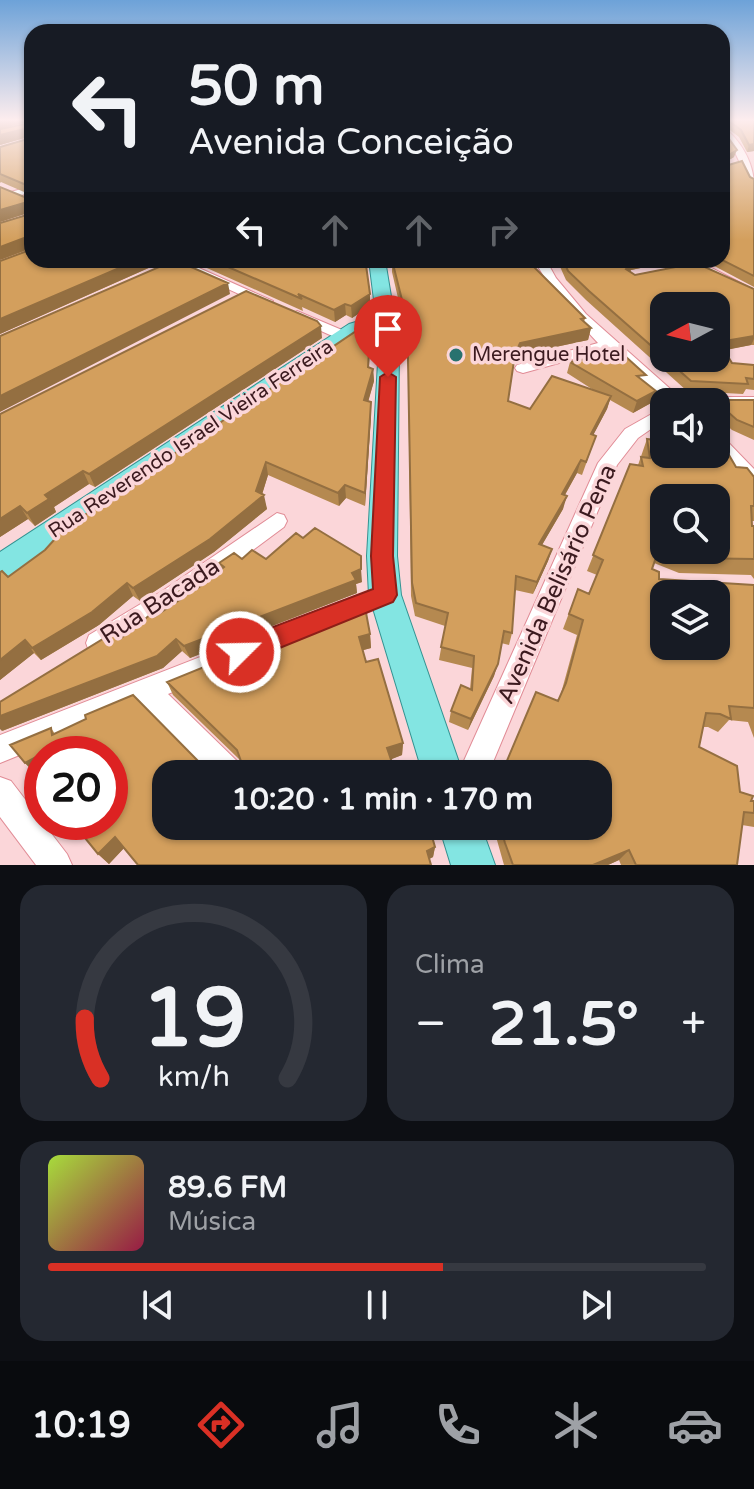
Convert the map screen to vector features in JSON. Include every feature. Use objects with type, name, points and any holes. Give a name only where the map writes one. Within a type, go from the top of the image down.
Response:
[{"type":"main road","points":[[374,268],[387,319],[389,345],[382,556],[385,595],[438,760]]},
{"type":"main road","name":"Rua Reverendo Israel Vieira Ferreira","points":[[0,568],[344,336],[363,325],[387,319]]},
{"type":"main road","points":[[465,840],[473,865]]},
{"type":"street","points":[[733,164],[744,159]]},
{"type":"street","points":[[749,159],[754,182]]},
{"type":"street","points":[[0,188],[24,198]]},
{"type":"street","points":[[0,198],[24,191]]},
{"type":"street","points":[[179,268],[344,336]]},
{"type":"street","points":[[545,268],[557,290],[661,388]]},
{"type":"street","points":[[671,270],[677,268]]},
{"type":"street","points":[[701,268],[754,295]]},
{"type":"street","points":[[523,368],[611,344]]},
{"type":"street","points":[[730,402],[754,402]]},
{"type":"street","name":"Avenida Belisário Pena","points":[[479,760],[608,463],[625,437],[650,420]]},
{"type":"street","points":[[730,455],[754,482]]},
{"type":"street","name":"Rua Bacada","points":[[79,654],[172,597],[277,521]]},
{"type":"street","points":[[0,749],[385,595]]},
{"type":"street","points":[[147,692],[216,760]]},
{"type":"street","points":[[0,792],[56,865]]},
{"type":"building","points":[[0,159],[24,159],[24,184],[0,174]]},
{"type":"building","points":[[742,161],[754,179],[754,276],[730,264],[730,165]]},
{"type":"building","points":[[0,187],[24,197],[24,203],[0,210]]},
{"type":"building","points":[[24,216],[24,238],[0,247],[0,223]]},
{"type":"building","points":[[24,252],[24,268],[119,268],[0,319],[0,261]]},
{"type":"building","points":[[157,268],[193,268],[228,283],[0,396],[0,336]]},
{"type":"building","points":[[230,268],[366,268],[370,294],[351,306],[345,304],[334,310],[298,294],[302,299]]},
{"type":"building","points":[[394,268],[535,268],[585,318],[581,319],[591,328],[520,343],[515,354],[508,401],[530,409],[552,376],[611,396],[591,434],[596,436],[586,462],[581,460],[562,494],[567,496],[539,544],[552,549],[537,582],[516,576],[512,633],[504,631],[498,664],[471,719],[451,711],[461,685],[472,690],[474,656],[441,647],[448,613],[416,603],[412,583],[405,312]]},
{"type":"building","points":[[567,268],[627,268],[635,275],[671,268],[707,268],[754,289],[754,336],[730,340],[730,292],[650,292],[650,345]]},
{"type":"building","points":[[246,291],[317,321],[321,326],[89,474],[83,471],[45,495],[49,499],[27,513],[20,506],[0,519],[0,414]]},
{"type":"building","points":[[371,321],[368,367],[373,369],[364,400],[371,402],[365,493],[345,485],[338,493],[266,462],[256,491],[264,495],[210,539],[133,588],[127,583],[92,612],[32,648],[25,640],[0,660],[0,572],[8,577],[45,550],[63,530],[129,484],[133,486],[160,467],[157,465]]},
{"type":"building","points":[[600,356],[603,360],[625,356],[646,375],[637,376],[652,388],[650,394],[637,401],[570,362]]},
{"type":"building","points":[[730,360],[732,363],[754,365],[754,379],[746,378],[748,384],[691,381],[681,372],[730,372]]},
{"type":"building","points":[[730,400],[754,400],[754,427],[730,414]]},
{"type":"building","points":[[641,457],[650,458],[650,468],[730,468],[730,457],[736,467],[747,468],[754,477],[754,506],[751,506],[754,559],[730,559],[730,484],[650,484],[650,564],[654,564],[652,569],[659,572],[659,579],[675,580],[650,580],[650,660],[730,660],[730,583],[754,585],[754,708],[729,706],[731,719],[706,713],[699,747],[737,766],[740,792],[753,796],[754,813],[744,812],[737,865],[636,865],[629,850],[593,865],[513,865],[504,840],[612,840],[612,760],[507,760],[536,692],[558,701],[566,683],[583,620],[569,614],[578,589],[589,594],[603,560],[593,555],[630,464],[643,466]]},
{"type":"building","points":[[315,528],[361,556],[361,569],[352,573],[356,580],[184,646],[176,639],[157,656],[0,716],[0,702],[116,631],[120,639],[151,614],[154,617],[184,597],[178,592],[192,583],[198,588],[224,567],[219,563],[234,553],[242,559],[252,550],[266,559],[296,533],[303,538]]},
{"type":"building","points":[[364,602],[370,634],[359,637],[366,662],[378,659],[403,743],[387,748],[391,760],[241,760],[237,750],[167,682]]},
{"type":"building","points":[[133,695],[197,760],[152,760],[152,840],[433,840],[435,847],[427,851],[431,865],[138,865],[117,840],[128,840],[128,736],[32,736],[51,728],[52,735],[86,719],[85,715]]},
{"type":"building","points":[[24,739],[24,762],[10,745]]},
{"type":"building","points":[[87,840],[112,840],[98,854]]},
{"type":"place","name":"Merengue Hotel","points":[[456,355]]},
{"type":"route","points":[[240,652],[385,595],[382,556],[388,377]]}]
